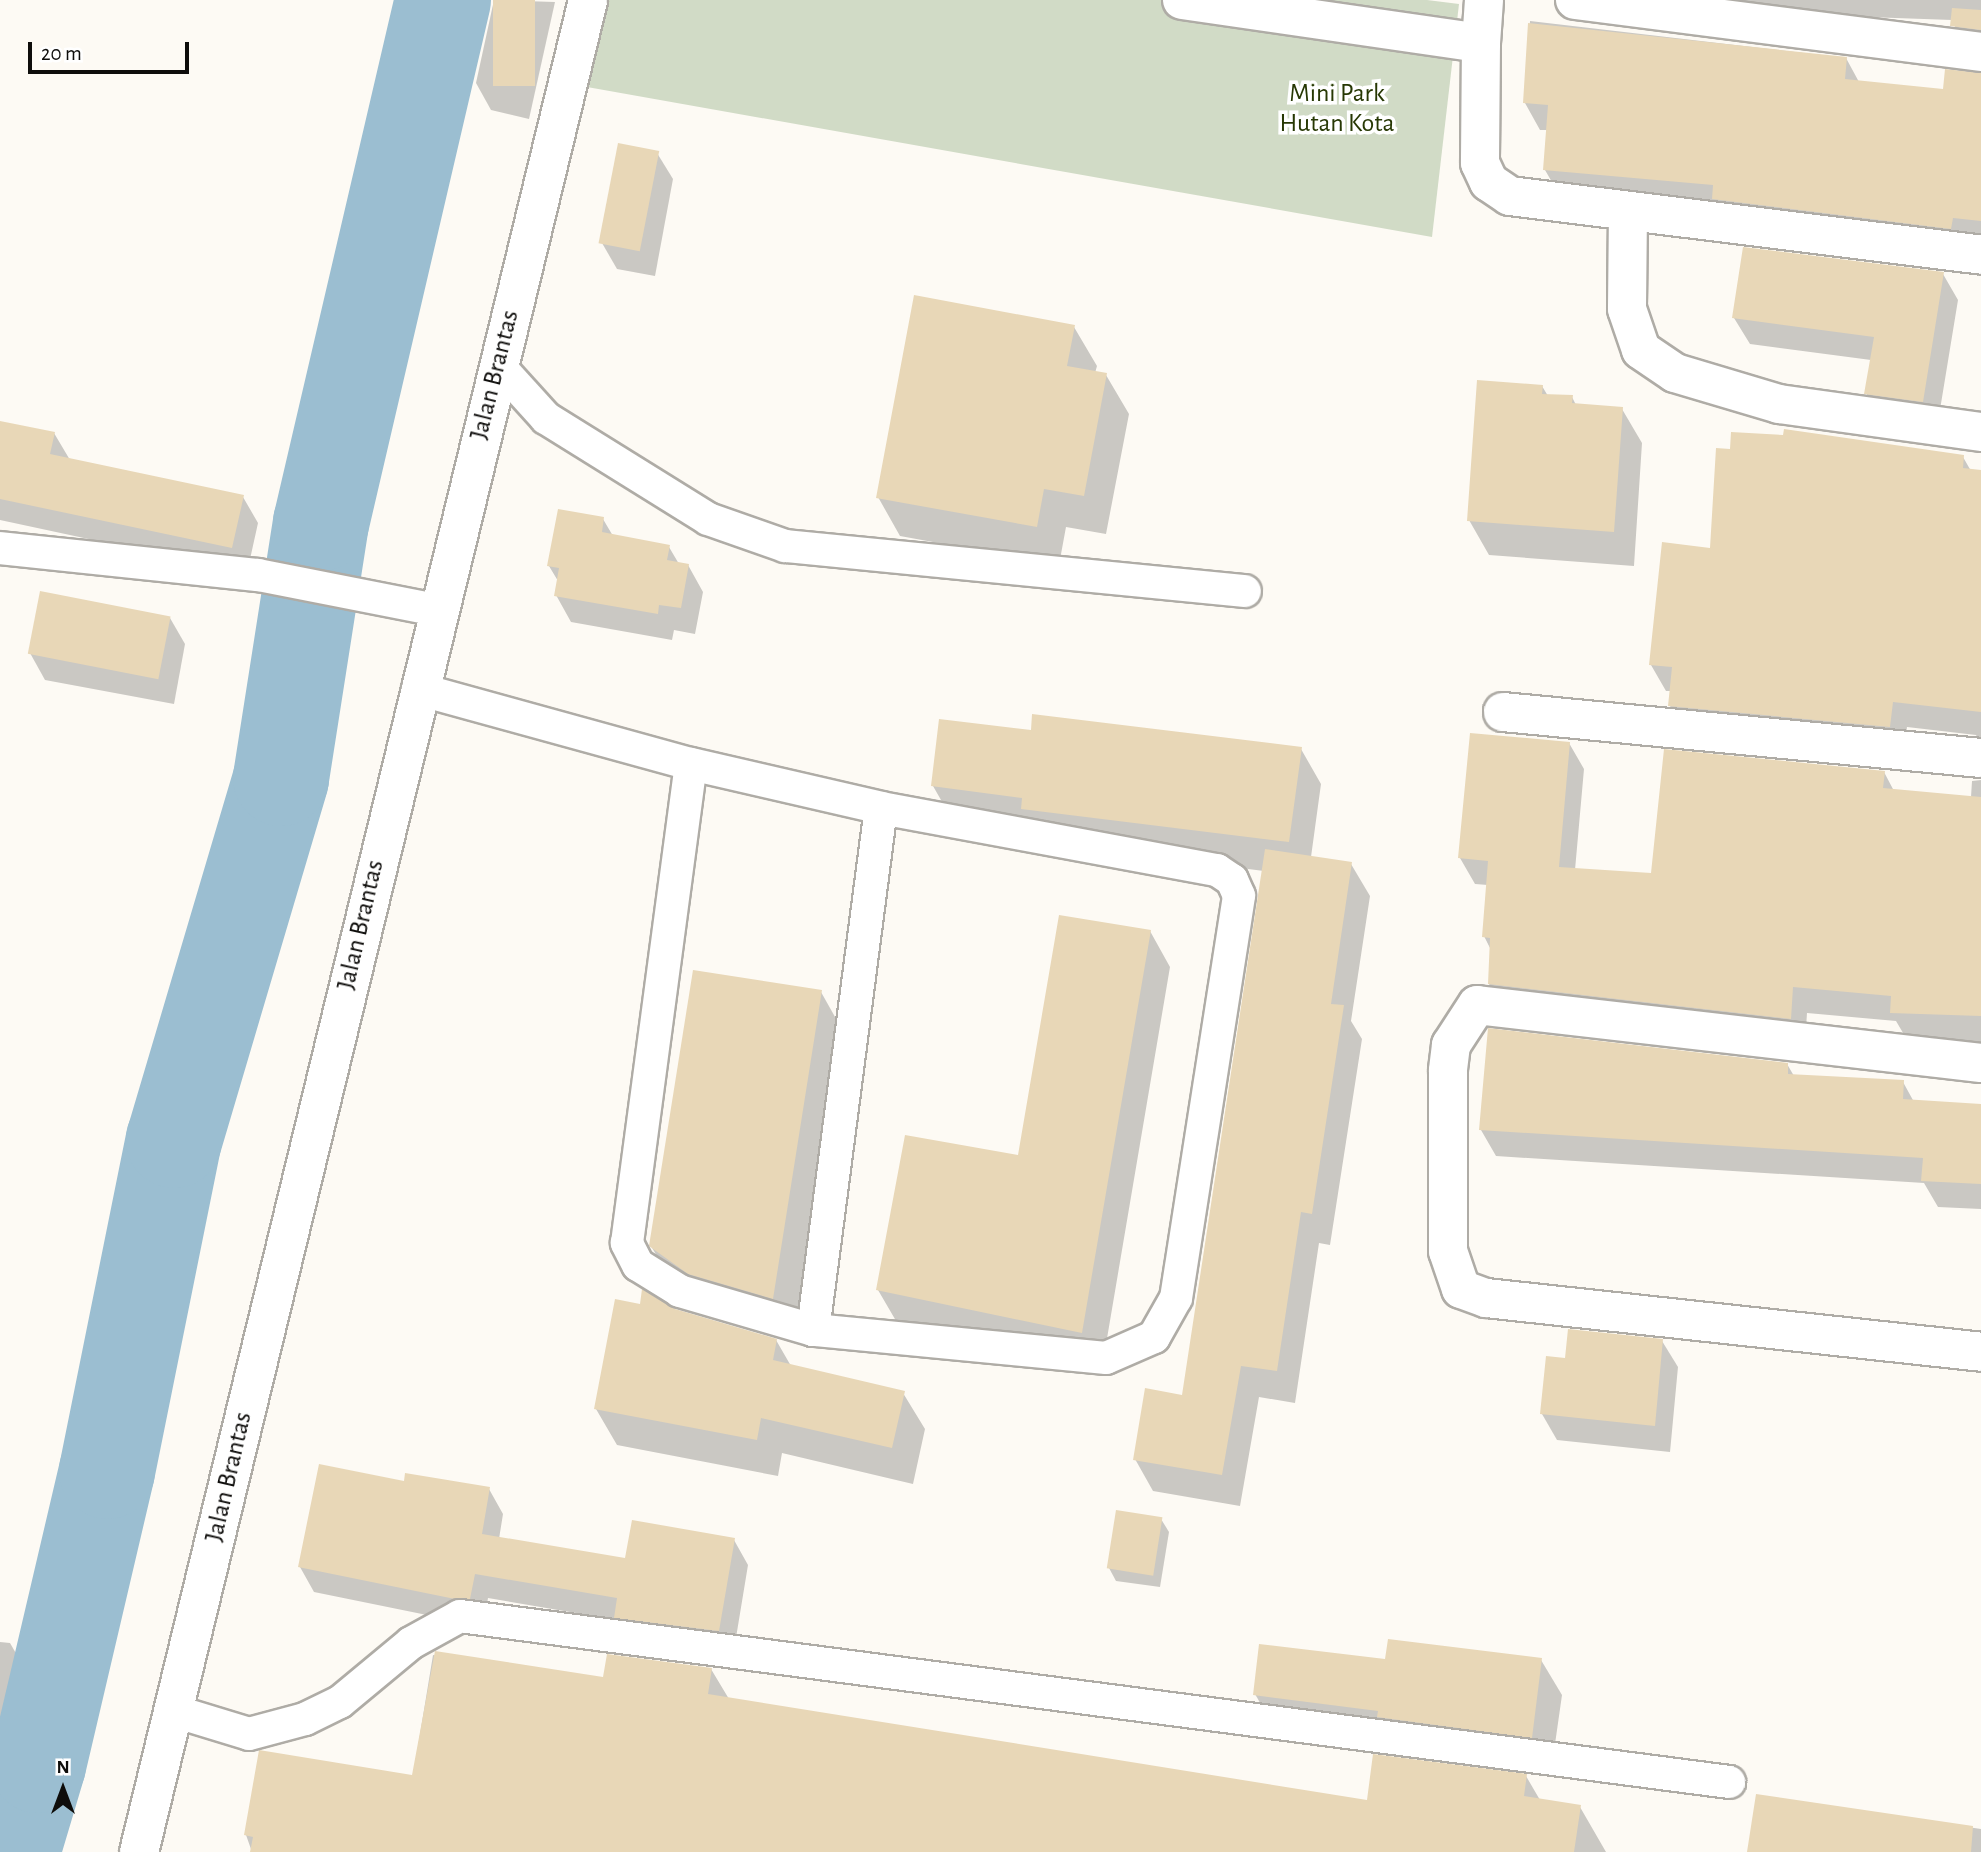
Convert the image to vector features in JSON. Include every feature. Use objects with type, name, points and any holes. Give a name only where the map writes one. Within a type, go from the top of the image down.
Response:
[{"type":"street","name":"Jalan Brantas","points":[[139,1852],[437,610],[588,0]]},
{"type":"street","points":[[1182,0],[1481,43]]},
{"type":"street","points":[[1484,0],[1480,163],[1489,183],[1510,196],[1981,255]]},
{"type":"street","points":[[1575,0],[1981,52]]},
{"type":"street","points":[[1628,211],[1627,309],[1641,350],[1675,373],[1779,404],[1981,432]]},
{"type":"street","points":[[1503,712],[1981,758]]},
{"type":"street","points":[[1981,1063],[1477,1005],[1451,1045],[1448,1251],[1461,1289],[1486,1298],[1981,1352]]},
{"type":"lane","points":[[498,365],[557,426],[708,519],[785,546],[1245,591]]},
{"type":"lane","points":[[0,548],[258,575],[365,593],[437,610]]},
{"type":"lane","points":[[418,689],[691,764],[881,808],[1217,870],[1232,880],[1239,896],[1175,1297],[1154,1337],[1106,1358],[813,1330],[680,1291],[638,1265],[626,1243],[691,764]]},
{"type":"lane","points":[[813,1330],[881,808]]},
{"type":"lane","points":[[174,1711],[249,1734],[305,1719],[340,1702],[411,1643],[460,1616],[1729,1782]]},
{"type":"green space","name":"Mini Park Hutan Kota","points":[[607,0],[1427,0],[1459,4],[1432,237],[587,87]]},
{"type":"building","points":[[493,0],[535,0],[535,86],[493,86]]},
{"type":"building","points":[[1952,8],[1981,10],[1981,30],[1950,26]]},
{"type":"building","points":[[1528,23],[1847,57],[1845,79],[1943,89],[1945,69],[1981,73],[1981,221],[1953,218],[1951,229],[1712,199],[1713,185],[1543,170],[1548,105],[1523,103]]},
{"type":"building","points":[[618,143],[659,151],[640,251],[599,243]]},
{"type":"building","points":[[1743,247],[1944,272],[1923,402],[1864,394],[1874,337],[1732,318]]},
{"type":"building","points":[[914,295],[1075,325],[1067,366],[1107,373],[1084,496],[1044,489],[1037,527],[876,498]]},
{"type":"building","points":[[1477,380],[1543,385],[1542,394],[1573,395],[1572,403],[1623,407],[1614,532],[1467,521]]},
{"type":"building","points":[[0,421],[55,432],[50,454],[244,495],[232,548],[0,499]]},
{"type":"building","points":[[1784,429],[1964,455],[1963,468],[1981,470],[1981,712],[1893,702],[1890,727],[1668,706],[1672,667],[1649,665],[1662,542],[1710,548],[1716,448],[1730,449],[1731,432],[1783,435]]},
{"type":"building","points":[[558,509],[604,517],[602,532],[670,545],[667,560],[689,564],[681,608],[659,605],[658,614],[554,596],[559,568],[547,566]]},
{"type":"building","points":[[40,591],[171,616],[158,679],[28,654]]},
{"type":"building","points":[[1032,714],[1302,747],[1289,842],[1021,809],[1022,798],[931,786],[939,719],[1031,730]]},
{"type":"building","points":[[1470,733],[1570,742],[1559,867],[1651,873],[1664,749],[1885,771],[1883,788],[1981,797],[1981,1016],[1890,1013],[1891,996],[1793,987],[1791,1019],[1488,984],[1490,938],[1482,937],[1488,861],[1458,858]]},
{"type":"building","points":[[1265,849],[1352,862],[1331,1004],[1344,1005],[1312,1214],[1301,1212],[1277,1371],[1241,1366],[1222,1475],[1133,1460],[1145,1388],[1182,1395]]},
{"type":"building","points":[[1059,915],[1151,930],[1082,1333],[876,1290],[905,1135],[1018,1155]]},
{"type":"building","points":[[693,970],[822,990],[773,1299],[688,1274],[649,1246]]},
{"type":"building","points":[[1488,1028],[1788,1063],[1788,1074],[1904,1080],[1903,1099],[1981,1104],[1981,1184],[1921,1181],[1923,1158],[1479,1130]]},
{"type":"building","points":[[642,1289],[675,1309],[777,1339],[773,1360],[905,1391],[892,1448],[761,1418],[757,1440],[594,1409],[615,1299],[640,1304]]},
{"type":"building","points":[[1568,1329],[1663,1339],[1655,1426],[1540,1414],[1546,1356],[1565,1358]]},
{"type":"building","points":[[319,1464],[404,1481],[405,1473],[490,1487],[482,1534],[625,1558],[632,1520],[735,1538],[719,1631],[614,1618],[617,1598],[475,1574],[470,1599],[455,1599],[298,1567]]},
{"type":"building","points":[[1116,1510],[1162,1517],[1153,1576],[1107,1568]]},
{"type":"building","points":[[1388,1639],[1542,1658],[1532,1738],[1377,1717],[1378,1711],[1253,1695],[1259,1644],[1385,1659]]},
{"type":"building","points":[[435,1651],[603,1677],[607,1654],[712,1668],[708,1694],[1367,1800],[1373,1754],[1527,1774],[1524,1796],[1581,1805],[1574,1852],[250,1852],[253,1837],[244,1835],[259,1750],[412,1775]]},
{"type":"building","points":[[1756,1794],[1973,1826],[1971,1852],[1747,1852]]},
{"type":"waterway","points":[[12,1852],[38,1765],[107,1471],[174,1140],[281,778],[321,523],[443,0]]}]
